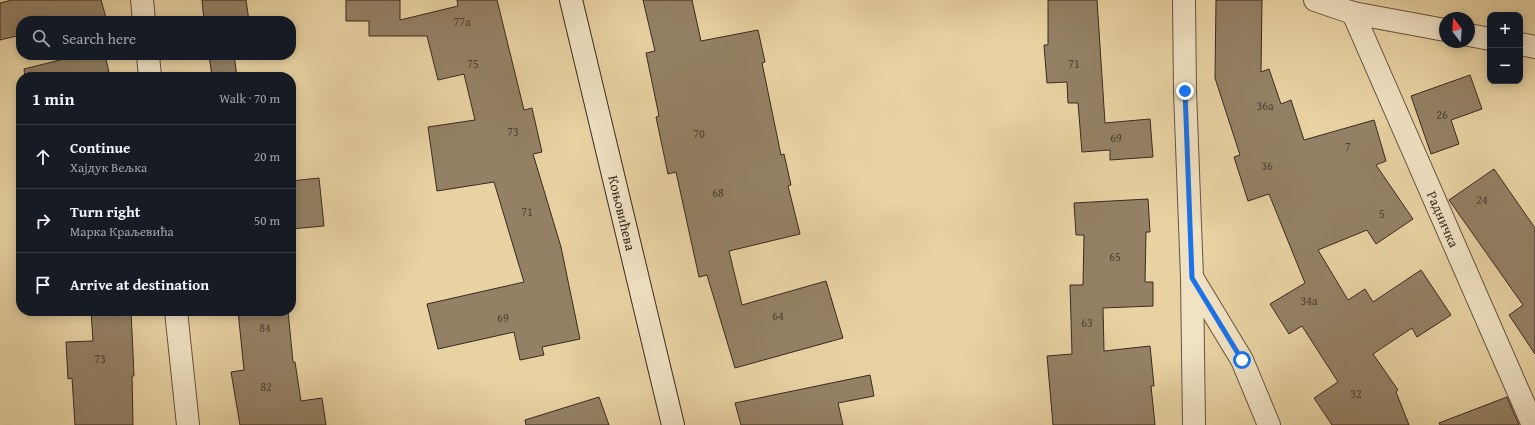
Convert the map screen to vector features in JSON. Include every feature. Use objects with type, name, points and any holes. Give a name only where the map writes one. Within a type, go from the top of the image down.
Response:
[{"type":"street","points":[[142,0],[144,16]]},
{"type":"street","name":"Коњовићева","points":[[571,0],[673,425]]},
{"type":"street","points":[[1184,0],[1185,91],[1192,278],[1194,425]]},
{"type":"street","points":[[1315,0],[1353,13],[1439,29]]},
{"type":"street","name":"Радничка","points":[[1353,13],[1533,425]]},
{"type":"street","points":[[1475,36],[1487,38]]},
{"type":"street","points":[[1523,45],[1535,47]]},
{"type":"street","points":[[148,60],[150,72]]},
{"type":"street","points":[[1192,278],[1242,360],[1269,425]]},
{"type":"street","points":[[177,316],[188,425]]},
{"type":"building","points":[[12,0],[101,0],[106,16],[16,16],[16,36],[0,40],[0,3]]},
{"type":"building","points":[[202,0],[246,0],[248,16],[204,16]]},
{"type":"building","points":[[346,0],[400,0],[400,20],[458,6],[457,0],[497,0],[524,110],[532,108],[542,152],[533,154],[561,247],[580,339],[542,347],[544,355],[520,360],[514,332],[438,349],[427,304],[524,282],[494,182],[437,191],[428,127],[475,120],[464,74],[438,80],[427,36],[369,36],[369,21],[346,21]]},
{"type":"building","points":[[643,0],[692,0],[701,41],[758,30],[765,62],[762,63],[781,155],[784,154],[791,185],[788,186],[800,234],[729,251],[742,305],[826,281],[843,338],[735,368],[707,275],[699,277],[676,172],[668,174],[656,117],[659,116],[646,53],[655,51]]},
{"type":"building","points":[[1048,0],[1097,0],[1105,123],[1150,119],[1153,157],[1110,160],[1110,150],[1082,152],[1078,103],[1068,103],[1067,82],[1047,83],[1044,45],[1048,45]]},
{"type":"building","points":[[1216,0],[1262,0],[1261,72],[1269,69],[1281,104],[1291,100],[1304,140],[1374,120],[1386,161],[1376,165],[1413,219],[1376,244],[1367,230],[1318,250],[1348,300],[1365,289],[1373,302],[1421,270],[1451,315],[1417,337],[1412,328],[1373,354],[1398,390],[1396,392],[1409,425],[1332,425],[1314,398],[1338,382],[1302,326],[1289,334],[1270,304],[1305,283],[1269,194],[1248,201],[1234,157],[1240,155],[1215,78]]},
{"type":"building","points":[[60,60],[106,60],[109,72],[24,72],[24,69]]},
{"type":"building","points":[[210,60],[235,60],[236,72],[211,72]]},
{"type":"building","points":[[1470,75],[1482,109],[1451,120],[1459,144],[1431,154],[1411,96]]},
{"type":"building","points":[[1494,169],[1535,228],[1535,354],[1509,315],[1523,305],[1449,200]]},
{"type":"building","points":[[319,178],[324,226],[296,229],[296,180]]},
{"type":"building","points":[[1148,199],[1150,232],[1146,232],[1145,282],[1153,282],[1153,306],[1103,308],[1104,351],[1150,346],[1154,386],[1151,386],[1155,425],[1053,425],[1047,356],[1072,354],[1070,285],[1083,285],[1084,235],[1076,235],[1074,203]]},
{"type":"building","points":[[91,316],[131,316],[134,376],[132,376],[133,425],[75,425],[72,378],[68,379],[66,342],[93,341]]},
{"type":"building","points":[[239,316],[288,316],[293,362],[295,362],[301,401],[322,398],[326,425],[240,425],[231,372],[244,370]]},
{"type":"building","points":[[870,375],[874,396],[838,403],[843,425],[741,425],[735,403]]},
{"type":"building","points":[[599,397],[609,425],[526,425],[525,420]]},
{"type":"building","points":[[1507,397],[1519,425],[1440,425],[1439,423]]},
{"type":"route","points":[[1185,91],[1192,278],[1242,360]]}]
